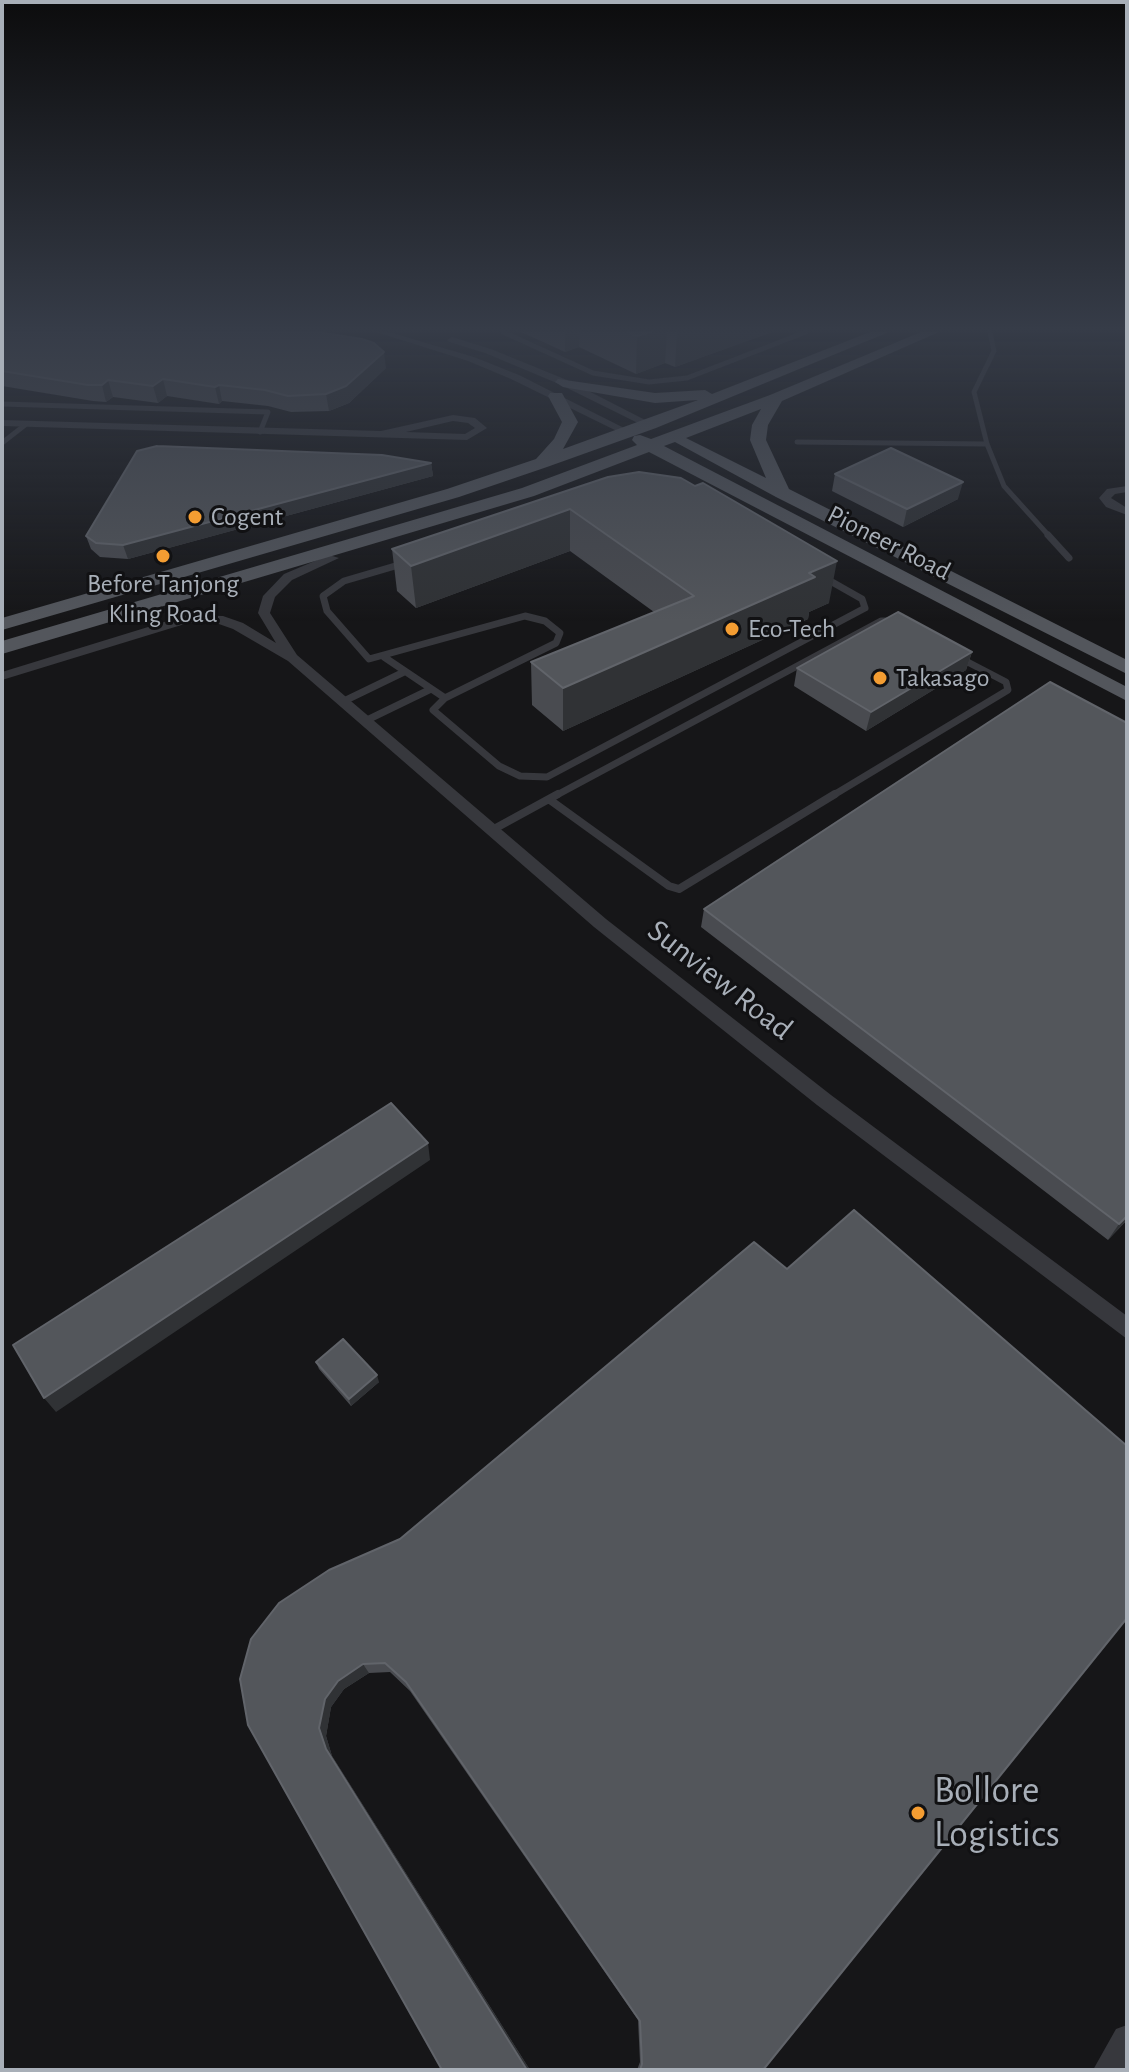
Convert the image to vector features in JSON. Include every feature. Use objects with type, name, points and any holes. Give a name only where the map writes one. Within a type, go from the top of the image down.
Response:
[{"type":"main road","points":[[541,463],[562,441],[567,429]]},
{"type":"main road","points":[[2,624],[453,493],[640,429]]},
{"type":"main road","name":"Pioneer Road","points":[[657,429],[1127,668]]},
{"type":"main road","points":[[2,648],[528,492],[695,429]]},
{"type":"main road","points":[[760,429],[758,440],[782,493]]},
{"type":"main road","name":"Pioneer Road","points":[[629,433],[742,496],[1127,695]]},
{"type":"main road","points":[[687,487],[742,496]]},
{"type":"main road","points":[[210,586],[333,558],[580,493]]},
{"type":"street","points":[[135,429],[467,437],[481,429]]},
{"type":"street","points":[[383,434],[406,429]]},
{"type":"street","points":[[622,429],[629,433]]},
{"type":"street","points":[[1127,489],[1111,491],[1105,498],[1110,505],[1127,512]]},
{"type":"street","name":"Sunview Road","points":[[293,658],[264,613],[269,596],[288,577],[333,558]]},
{"type":"street","name":"Sunview Road","points":[[2,676],[187,619],[218,619],[238,626],[293,658],[600,923],[812,1090],[1127,1329]]},
{"type":"street","points":[[1108,2070],[1127,2040]]},
{"type":"lane","points":[[2,443],[20,429]]},
{"type":"lane","points":[[983,429],[1004,486],[1069,558]]},
{"type":"lane","points":[[797,442],[987,444]]},
{"type":"lane","points":[[409,563],[344,581],[323,596],[327,611],[369,659],[525,616],[545,621],[560,633],[556,643],[445,698],[433,710],[499,766],[520,776],[554,774],[865,608],[862,599],[812,571]]},
{"type":"lane","points":[[494,829],[881,621],[892,621],[905,628]]},
{"type":"lane","points":[[550,800],[669,886],[679,889],[1008,690],[1006,682],[955,655]]},
{"type":"lane","points":[[384,657],[445,698]]},
{"type":"lane","points":[[342,702],[404,672]]},
{"type":"lane","points":[[365,721],[431,689]]},
{"type":"building","name":"Cogent","points":[[157,446],[382,455],[431,463],[123,545],[96,543],[86,536],[137,451]]},
{"type":"building","points":[[891,448],[963,482],[907,509],[835,474]]},
{"type":"building","points":[[639,472],[681,478],[695,486],[703,483],[837,561],[809,573],[815,577],[563,688],[531,662],[694,596],[570,509],[411,566],[392,549],[608,477]]},
{"type":"building","name":"Takasago","points":[[898,612],[972,652],[871,712],[797,668]]},
{"type":"building","points":[[1050,682],[1127,723],[1127,1216],[1119,1224],[704,909]]},
{"type":"building","points":[[391,1103],[428,1143],[44,1398],[13,1345]]},
{"type":"building","points":[[854,1210],[1127,1446],[1127,1618],[763,2070],[640,2070],[640,2021],[406,1682],[385,1663],[363,1664],[338,1681],[325,1699],[319,1728],[326,1749],[527,2070],[442,2070],[248,1725],[240,1679],[251,1639],[279,1603],[329,1570],[400,1539],[754,1242],[787,1269]]},
{"type":"building","points":[[343,1339],[377,1375],[349,1399],[316,1362]]},
{"type":"place","name":"Cogent","points":[[195,517]]},
{"type":"place","name":"Before Tanjong Kling Road","points":[[163,556]]},
{"type":"place","name":"Eco-Tech","points":[[732,629]]},
{"type":"place","name":"Takasago","points":[[880,678]]},
{"type":"place","name":"Bollore Logistics","points":[[918,1813]]}]
